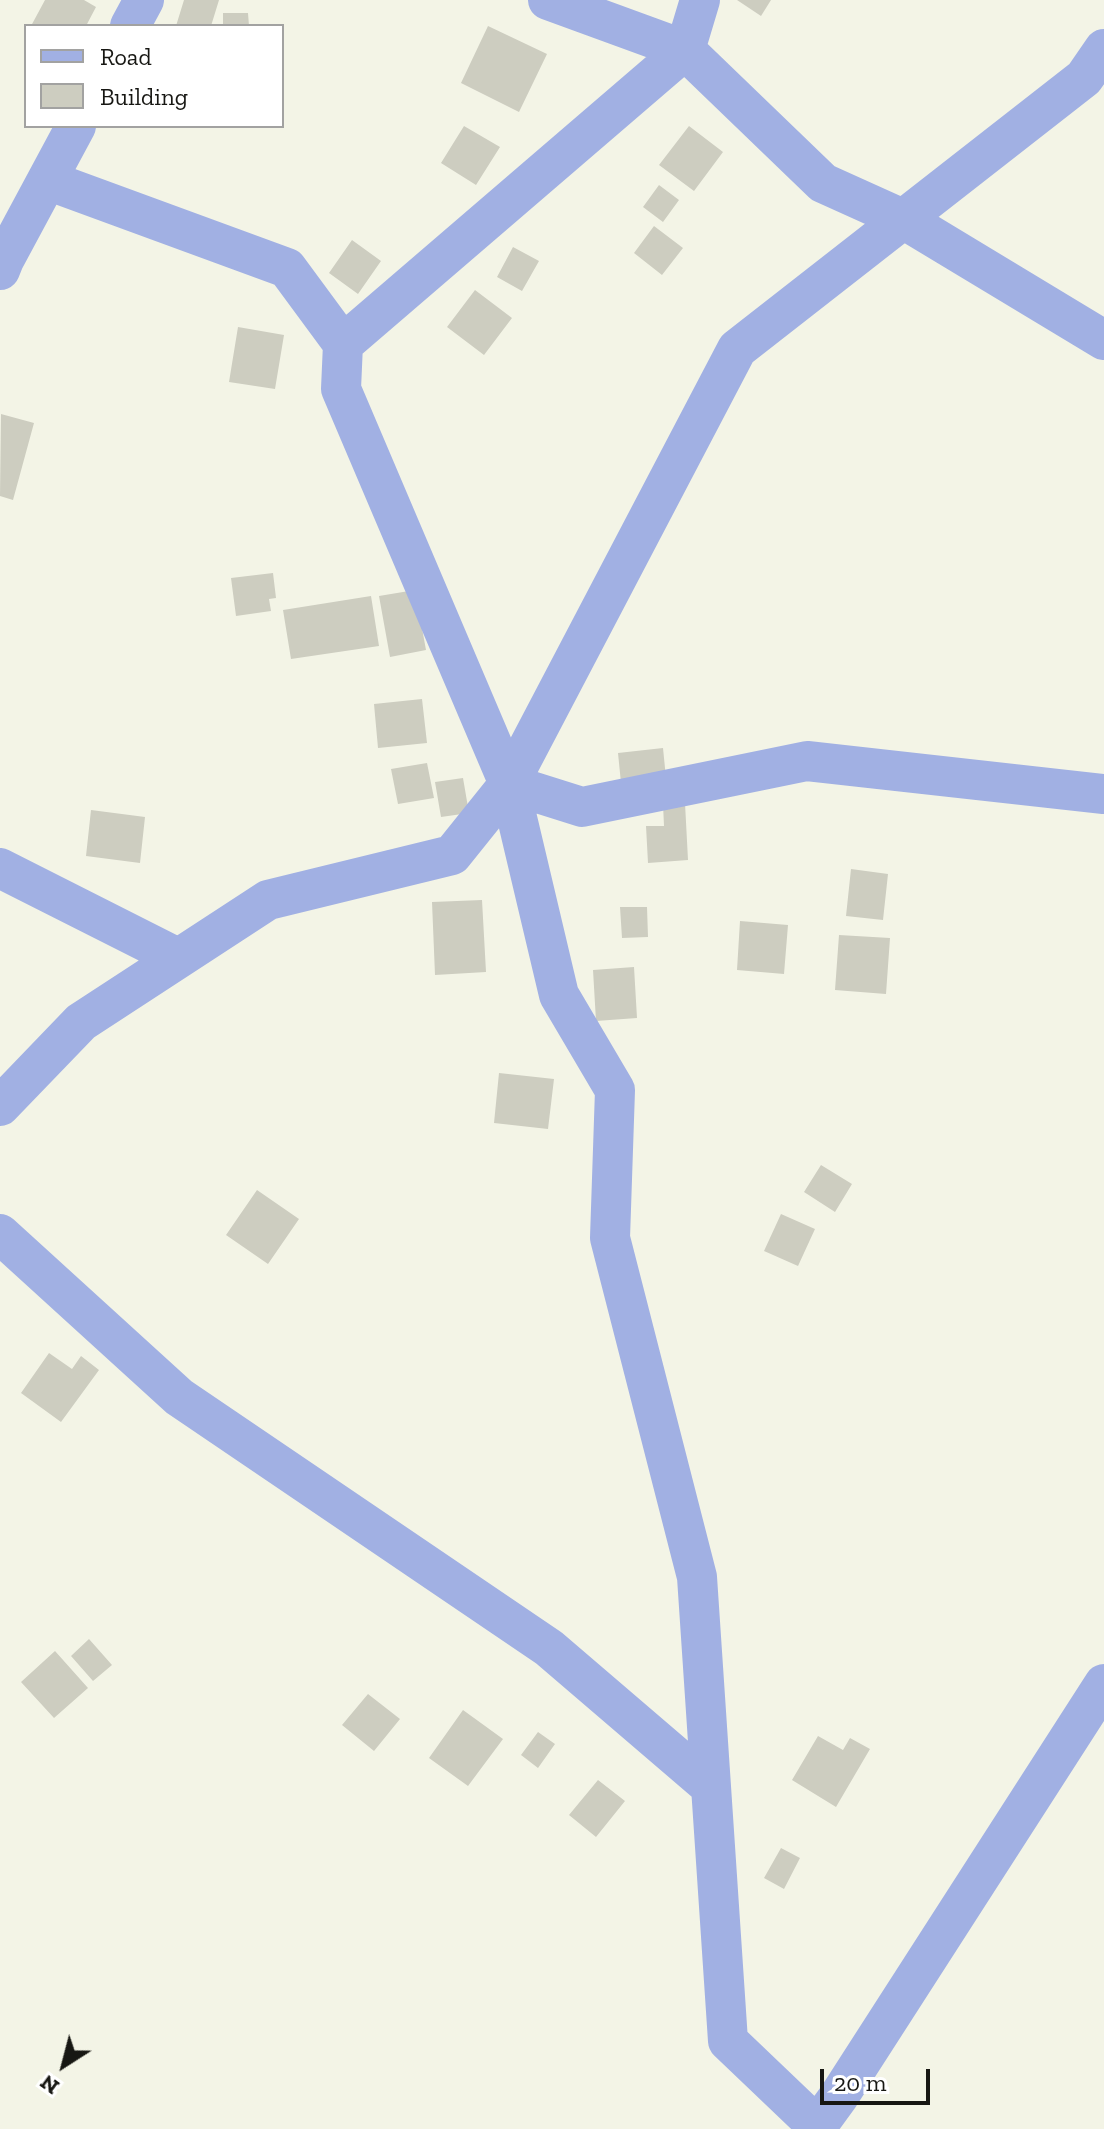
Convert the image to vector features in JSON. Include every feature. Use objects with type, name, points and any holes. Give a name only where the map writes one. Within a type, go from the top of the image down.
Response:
[{"type":"street","points":[[131,24],[144,0]]},
{"type":"street","points":[[548,0],[685,50],[823,183],[905,220],[1104,340]]},
{"type":"street","points":[[343,344],[685,50],[700,0]]},
{"type":"street","points":[[0,1106],[81,1022],[268,900],[452,855],[509,784],[737,349],[1084,78],[1104,49]]},
{"type":"street","points":[[0,270],[75,128]]},
{"type":"street","points":[[47,180],[287,268],[343,344],[341,389],[509,784],[559,995],[615,1090],[610,1238],[697,1577],[728,2041],[816,2128],[1104,1684]]},
{"type":"street","points":[[509,784],[582,807],[807,761],[1104,794]]},
{"type":"street","points":[[0,868],[178,958]]},
{"type":"street","points":[[0,1234],[179,1397],[549,1648],[710,1786]]},
{"type":"building","points":[[45,0],[84,0],[96,7],[87,24],[32,24]]},
{"type":"building","points":[[184,0],[219,0],[212,24],[177,24]]},
{"type":"building","points":[[737,0],[771,0],[761,16]]},
{"type":"building","points":[[223,13],[248,13],[249,24],[223,24]]},
{"type":"building","points":[[488,26],[547,54],[519,112],[461,83]]},
{"type":"building","points":[[464,126],[500,147],[476,185],[441,163]]},
{"type":"building","points":[[689,126],[723,152],[694,191],[659,165]]},
{"type":"building","points":[[659,185],[679,200],[663,222],[643,207]]},
{"type":"building","points":[[654,226],[683,248],[662,275],[634,253]]},
{"type":"building","points":[[352,240],[381,261],[358,294],[329,273]]},
{"type":"building","points":[[513,247],[539,261],[522,291],[497,277]]},
{"type":"building","points":[[475,290],[512,318],[484,355],[447,327]]},
{"type":"building","points":[[238,327],[284,335],[275,389],[229,382]]},
{"type":"building","points":[[1,414],[34,423],[13,500],[0,496]]},
{"type":"building","points":[[273,573],[276,598],[269,599],[271,611],[236,616],[231,578]]},
{"type":"building","points":[[415,590],[426,650],[390,657],[379,596]]},
{"type":"building","points":[[371,596],[379,646],[291,659],[283,610]]},
{"type":"building","points":[[422,699],[427,743],[378,748],[374,704]]},
{"type":"building","points":[[663,748],[666,778],[621,783],[618,753]]},
{"type":"building","points":[[427,763],[434,798],[398,804],[391,769]]},
{"type":"building","points":[[463,778],[469,813],[441,817],[435,782]]},
{"type":"building","points":[[685,803],[688,860],[648,863],[646,826],[664,826],[663,804]]},
{"type":"building","points":[[91,810],[145,817],[140,863],[86,856]]},
{"type":"building","points":[[851,869],[888,874],[883,920],[846,916]]},
{"type":"building","points":[[482,900],[486,972],[435,975],[432,902]]},
{"type":"building","points":[[620,907],[647,907],[648,937],[622,938]]},
{"type":"building","points":[[740,921],[788,925],[784,974],[737,970]]},
{"type":"building","points":[[839,935],[890,938],[886,994],[835,990]]},
{"type":"building","points":[[634,967],[637,1018],[596,1021],[593,970]]},
{"type":"building","points":[[499,1073],[554,1079],[548,1129],[494,1123]]},
{"type":"building","points":[[821,1165],[852,1184],[835,1212],[804,1192]]},
{"type":"building","points":[[257,1190],[299,1219],[268,1264],[226,1235]]},
{"type":"building","points":[[781,1214],[815,1229],[798,1266],[764,1251]]},
{"type":"building","points":[[49,1353],[72,1369],[81,1356],[99,1370],[61,1422],[21,1393]]},
{"type":"building","points":[[89,1639],[112,1665],[93,1681],[71,1656]]},
{"type":"building","points":[[55,1651],[88,1688],[54,1718],[21,1682]]},
{"type":"building","points":[[368,1694],[400,1719],[374,1751],[342,1725]]},
{"type":"building","points":[[463,1710],[503,1739],[468,1786],[429,1758]]},
{"type":"building","points":[[538,1732],[555,1744],[538,1768],[521,1755]]},
{"type":"building","points":[[818,1736],[843,1750],[850,1738],[870,1749],[836,1807],[792,1780]]},
{"type":"building","points":[[598,1780],[625,1801],[596,1837],[569,1815]]},
{"type":"building","points":[[781,1848],[800,1858],[784,1889],[764,1878]]}]
